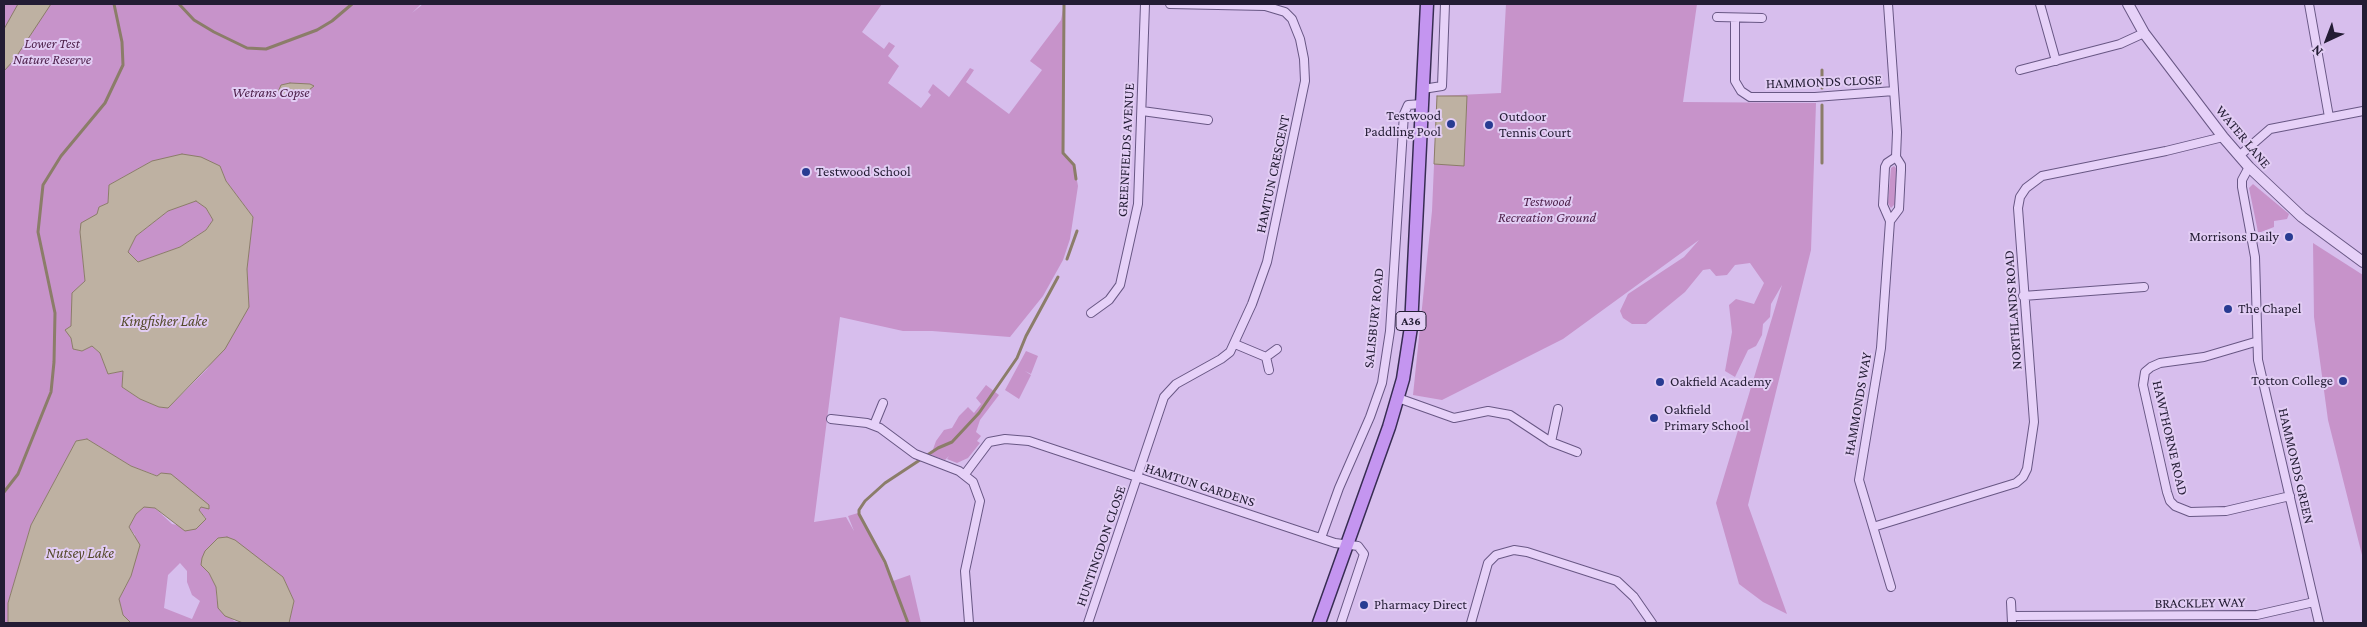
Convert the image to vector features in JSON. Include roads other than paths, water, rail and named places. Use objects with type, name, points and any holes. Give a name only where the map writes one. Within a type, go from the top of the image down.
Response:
[{"type":"main road","name":"A36","points":[[1319,623],[1398,398],[1410,327],[1427,4]]},
{"type":"street","name":"GREENFIELDS AVENUE","points":[[1092,313],[1114,294],[1124,272],[1138,204],[1145,4]]},
{"type":"street","name":"HAMTUN CRESCENT","points":[[1138,478],[1167,392],[1182,380],[1226,355],[1235,344],[1259,288],[1267,262],[1305,81],[1304,59],[1300,39],[1292,19],[1284,7],[1170,4]]},
{"type":"street","points":[[1423,89],[1442,86],[1445,4]]},
{"type":"street","name":"HAMMONDS WAY","points":[[1888,4],[1897,132],[1896,157],[1901,165],[1899,210],[1890,221]]},
{"type":"street","points":[[2040,4],[2056,61]]},
{"type":"street","name":"WATER LANE","points":[[2128,4],[2144,33],[2222,137],[2249,167],[2302,217],[2363,262]]},
{"type":"street","points":[[2309,4],[2329,117]]},
{"type":"street","points":[[1717,17],[1762,18]]},
{"type":"street","name":"HAMMONDS CLOSE","points":[[1735,18],[1735,81],[1741,91],[1750,97],[1815,97],[1894,91]]},
{"type":"street","points":[[2020,70],[2120,44],[2144,33]]},
{"type":"street","name":"SALISBURY ROAD","points":[[1321,538],[1342,479],[1370,417],[1382,383],[1390,331],[1404,114],[1408,105],[1422,104]]},
{"type":"street","points":[[1142,111],[1208,120]]},
{"type":"street","points":[[2239,156],[2270,129],[2363,111]]},
{"type":"street","name":"NORTHLANDS ROAD","points":[[1873,527],[2016,483],[2027,470],[2034,422],[2023,296],[2018,208],[2020,197],[2032,182],[2042,176],[2166,151],[2222,137]]},
{"type":"street","name":"HAMMONDS WAY","points":[[1891,587],[1861,489],[1859,472],[1881,348],[1890,221],[1883,205],[1885,167],[1887,163],[1896,157]]},
{"type":"street","name":"HAMMONDS GREEN","points":[[2249,167],[2242,180],[2242,187],[2255,256],[2258,360],[2319,623]]},
{"type":"street","points":[[2023,296],[2144,287]]},
{"type":"street","name":"HAWTHORNE ROAD","points":[[2256,342],[2204,357],[2160,363],[2151,367],[2143,378],[2147,404],[2170,501],[2181,510],[2226,510],[2290,496]]},
{"type":"street","points":[[1235,344],[1266,358]]},
{"type":"street","points":[[1266,358],[1277,349]]},
{"type":"street","points":[[1266,358],[1269,370]]},
{"type":"street","points":[[1398,398],[1454,418],[1488,411],[1510,415],[1551,442],[1577,452]]},
{"type":"street","points":[[874,425],[883,403]]},
{"type":"street","points":[[1551,442],[1558,409]]},
{"type":"street","points":[[831,419],[874,425],[885,430],[915,454],[965,474],[977,488],[980,500],[965,571],[968,623]]},
{"type":"street","name":"HAMTUN GARDENS","points":[[965,474],[985,445],[993,440],[1016,439],[1047,447],[1347,545]]},
{"type":"street","name":"HUNTINGDON CLOSE","points":[[1088,623],[1138,478]]},
{"type":"street","points":[[1340,623],[1364,554],[1358,546],[1347,545]]},
{"type":"street","points":[[1471,623],[1488,563],[1496,555],[1514,550],[1527,552],[1617,581],[1634,597],[1652,623]]},
{"type":"street","name":"BRACKLEY WAY","points":[[2011,602],[2012,620],[2085,620],[2257,614],[2314,602]]},
{"type":"water","points":[[18,4],[51,4],[14,60],[4,71],[4,29]]},
{"type":"water","points":[[290,83],[314,86],[309,90],[292,95],[283,96],[278,92],[281,85]]},
{"type":"water","name":"Testwood Paddling Pool","points":[[1437,96],[1467,96],[1464,166],[1434,164]]},
{"type":"water","name":"Kingfisher Lake","points":[[182,154],[201,157],[220,166],[226,181],[253,217],[247,269],[249,307],[225,349],[168,408],[159,407],[140,399],[122,387],[123,371],[108,374],[100,353],[92,346],[82,351],[73,349],[71,338],[65,330],[71,326],[72,293],[85,281],[80,232],[81,223],[97,214],[99,207],[108,203],[109,185],[152,161]],"holes":[[[196,201],[206,208],[213,220],[206,230],[180,247],[138,262],[128,252],[136,236],[168,211]]]},
{"type":"water","name":"Nutsey Lake","points":[[87,439],[131,466],[157,476],[161,473],[171,474],[209,505],[209,509],[201,507],[199,510],[206,519],[196,529],[185,531],[155,508],[144,507],[136,514],[129,527],[140,545],[131,576],[119,599],[123,615],[131,623],[8,623],[8,603],[31,525],[76,441]]},
{"type":"water","points":[[227,537],[235,540],[283,577],[294,601],[289,623],[243,623],[225,616],[218,608],[216,587],[209,573],[201,565],[205,551],[218,538]]},
{"type":"waterway","points":[[4,492],[18,474],[51,392],[55,313],[38,232],[43,185],[61,156],[105,103],[123,65],[122,42],[114,4]]},
{"type":"waterway","points":[[179,4],[194,20],[214,32],[247,48],[266,49],[317,30],[332,21],[352,4]]},
{"type":"waterway","points":[[1064,4],[1063,153],[1074,165],[1076,179]]},
{"type":"waterway","points":[[1822,70],[1822,88]]},
{"type":"waterway","points":[[1822,105],[1822,163]]},
{"type":"waterway","points":[[1067,259],[1077,231]]},
{"type":"waterway","points":[[908,623],[885,562],[859,514],[859,510],[865,501],[885,483],[938,448],[952,442],[979,413],[1017,358],[1026,336],[1058,277]]},
{"type":"place","name":"Testwood Paddling Pool","points":[[1451,124]]},
{"type":"place","name":"Outdoor Tennis Court","points":[[1489,125]]},
{"type":"place","name":"Testwood School","points":[[806,172]]},
{"type":"place","name":"Morrisons Daily","points":[[2289,237]]},
{"type":"place","name":"The Chapel","points":[[2228,309]]},
{"type":"place","name":"Totton College","points":[[2343,381]]},
{"type":"place","name":"Oakfield Academy","points":[[1660,382]]},
{"type":"place","name":"Oakfield Primary School","points":[[1654,418]]},
{"type":"place","name":"Pharmacy Direct","points":[[1364,605]]},
{"type":"park label","name":"Lower Test Nature Reserve","points":[[52,52]]},
{"type":"park label","name":"Wetrans Copse","points":[[271,93]]},
{"type":"park label","name":"Testwood Recreation Ground","points":[[1547,210]]}]
